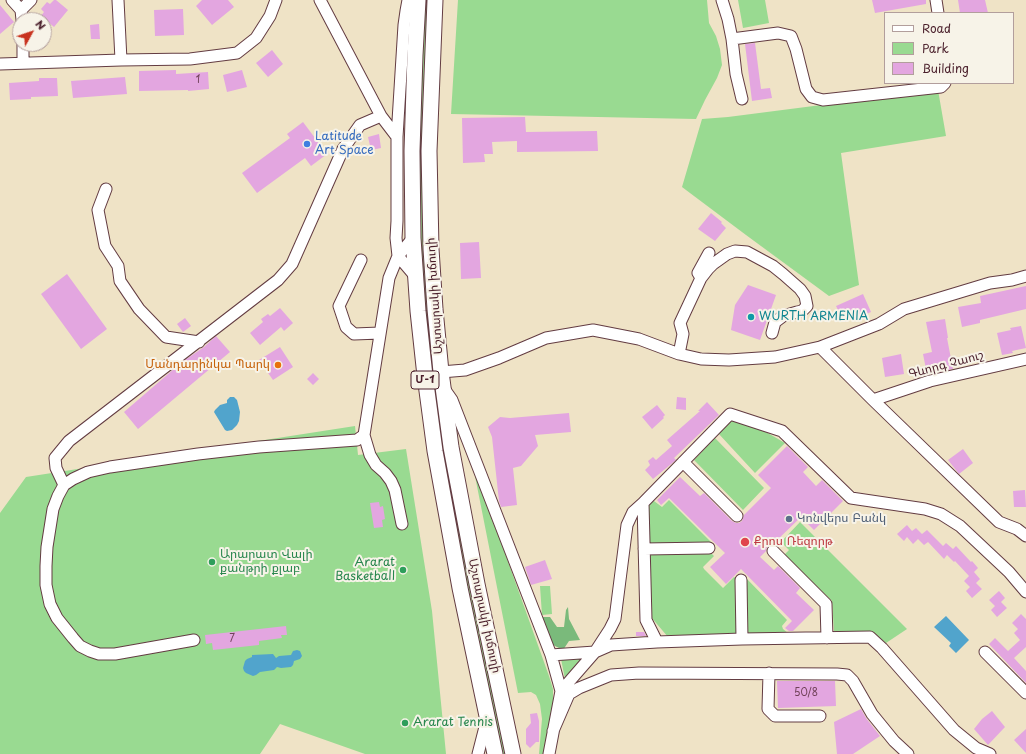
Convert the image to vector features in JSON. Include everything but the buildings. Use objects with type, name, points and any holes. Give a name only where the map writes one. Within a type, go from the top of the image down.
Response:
[{"type":"highway","name":"Աշտարակի խճուղի","points":[[418,0],[412,151],[413,238],[415,276],[425,376],[435,451],[460,588],[495,754]]},
{"type":"highway","name":"Աշտարակի խճուղի","points":[[435,0],[429,158],[431,248],[441,372],[451,447],[477,584],[513,754]]},
{"type":"street","points":[[12,0],[19,12]]},
{"type":"street","points":[[23,12],[31,0]]},
{"type":"street","points":[[118,0],[122,60]]},
{"type":"street","points":[[0,64],[190,59],[237,53],[256,38],[270,16],[276,0]]},
{"type":"street","points":[[320,0],[381,116],[398,137]]},
{"type":"street","points":[[408,0],[404,24],[398,137],[396,238],[398,256],[415,276]]},
{"type":"street","points":[[722,0],[732,39],[736,74],[742,99]]},
{"type":"street","points":[[936,0],[938,12]]},
{"type":"street","points":[[732,39],[778,33],[791,36],[796,49],[806,89],[812,97],[823,100],[941,86],[944,84]]},
{"type":"street","points":[[23,52],[23,63]]},
{"type":"street","points":[[64,485],[56,468],[55,458],[69,441],[278,280],[292,264],[343,149],[360,125],[381,116]]},
{"type":"street","points":[[106,189],[98,210],[105,246],[118,266],[120,281],[139,310],[166,337],[198,342]]},
{"type":"street","points":[[402,524],[395,490],[391,481],[376,465],[370,455],[364,435],[388,278],[398,256],[413,238]]},
{"type":"street","points":[[679,354],[683,334],[680,323],[701,278],[713,264],[727,254],[735,251],[747,252],[773,266],[796,285],[805,296],[807,306],[802,311],[783,316],[775,322],[772,332]]},
{"type":"street","points":[[701,278],[698,273],[710,253]]},
{"type":"street","points":[[361,260],[339,306],[346,327],[354,334],[380,333]]},
{"type":"street","points":[[441,372],[465,370],[499,358],[546,338],[593,330],[639,340],[679,354],[701,359],[729,360],[775,357],[820,347],[879,324],[904,309],[990,284],[1026,276]]},
{"type":"street","points":[[820,347],[999,522],[1017,529],[1026,536]]},
{"type":"street","name":"Գևորգ Չաուշ","points":[[873,400],[930,381],[1026,359]]},
{"type":"street","points":[[443,388],[452,400],[551,655],[560,691],[549,754]]},
{"type":"street","points":[[560,691],[595,652],[615,619],[626,525],[633,512],[730,414],[782,431],[851,498],[925,508],[941,514],[960,526],[1009,572],[1026,592]]},
{"type":"street","points":[[194,640],[115,654],[99,654],[80,646],[73,638],[57,618],[50,604],[46,585],[47,547],[53,509],[64,485],[88,472],[110,467],[258,447],[357,440],[364,435]]},
{"type":"street","points":[[683,462],[737,516]]},
{"type":"street","points":[[643,503],[646,620],[657,642]]},
{"type":"street","points":[[1011,526],[1026,523]]},
{"type":"street","points":[[644,549],[710,548]]},
{"type":"street","points":[[773,551],[826,604],[827,638]]},
{"type":"street","points":[[741,580],[742,639]]},
{"type":"street","points":[[551,655],[595,652],[611,645],[657,642],[870,637],[882,648],[954,730],[976,748],[990,754]]},
{"type":"street","points":[[985,652],[1026,693]]},
{"type":"street","points":[[553,730],[569,694],[579,688],[611,675],[639,673],[837,674],[846,675],[854,681],[872,714],[894,741],[908,754]]},
{"type":"street","points":[[769,673],[768,709],[775,716],[820,716]]},
{"type":"street","points":[[478,754],[487,717]]},
{"type":"street","points":[[489,754],[491,734]]},
{"type":"green space","points":[[458,0],[707,0],[709,23],[716,36],[720,49],[722,65],[696,119],[451,114]]},
{"type":"green space","points":[[738,0],[765,0],[769,23],[743,28]]},
{"type":"green space","points":[[423,5],[429,5],[427,250],[508,754],[501,754],[451,512],[430,375],[417,206]]},
{"type":"green space","points":[[938,90],[946,136],[841,153],[859,285],[829,296],[682,187],[702,119]]},
{"type":"green space","points":[[732,420],[766,432],[785,443],[755,473],[718,433]]},
{"type":"green space","name":"Արարատ Վալի քանթրի քլաբ","points":[[355,426],[358,455],[406,449],[432,611],[446,754],[365,754],[280,724],[260,754],[0,754],[0,513],[26,477]]},
{"type":"green space","points":[[715,438],[764,488],[743,510],[694,460]]},
{"type":"green space","points":[[472,461],[553,689],[553,705],[545,754],[539,754],[542,719],[540,704],[536,695],[531,692],[518,693]]},
{"type":"green space","points":[[669,500],[712,543],[655,545],[649,543],[648,505],[650,501],[654,501],[662,507]]},
{"type":"green space","points":[[800,522],[907,629],[886,643],[872,632],[834,631],[832,601],[784,555],[789,550],[781,542]]},
{"type":"green space","points":[[709,551],[714,556],[703,567],[723,588],[734,577],[738,580],[736,633],[668,637],[651,617],[650,554]]},
{"type":"green space","points":[[746,578],[787,620],[782,626],[788,633],[751,634],[746,631]]},
{"type":"green space","points":[[540,586],[550,586],[552,614],[542,615]]},
{"type":"green space","points":[[568,607],[569,619],[580,640],[569,641],[563,650],[547,642],[537,617],[550,617],[557,627],[564,627],[566,610]]},
{"type":"green space","points":[[585,657],[565,679],[561,659]]},
{"type":"water","points":[[230,397],[234,397],[237,400],[240,412],[237,425],[232,430],[227,431],[214,412],[220,405],[227,403],[227,400]]},
{"type":"water","points":[[946,616],[969,640],[956,653],[949,646],[951,643],[934,627]]},
{"type":"water","points":[[293,651],[300,651],[302,656],[300,659],[294,661],[291,667],[277,667],[274,670],[260,672],[253,676],[244,671],[243,668],[245,661],[252,657],[252,655],[273,654],[276,658],[279,656],[291,655]]},
{"type":"place","name":"Latitude Art Space","points":[[307,144]]},
{"type":"place","name":"WURTH ARMENIA","points":[[751,317]]},
{"type":"place","name":"Մանդարինկա Պարկ","points":[[278,365]]},
{"type":"place","name":"Կոնվերս Բանկ","points":[[789,519]]},
{"type":"place","name":"Քրոս Ռեզորթ","points":[[745,542]]},
{"type":"place","name":"Արարատ Վալի քանթրի քլաբ","points":[[212,562]]},
{"type":"place","name":"Ararat Basketball","points":[[403,570]]},
{"type":"place","name":"Ararat Tennis","points":[[405,723]]}]
